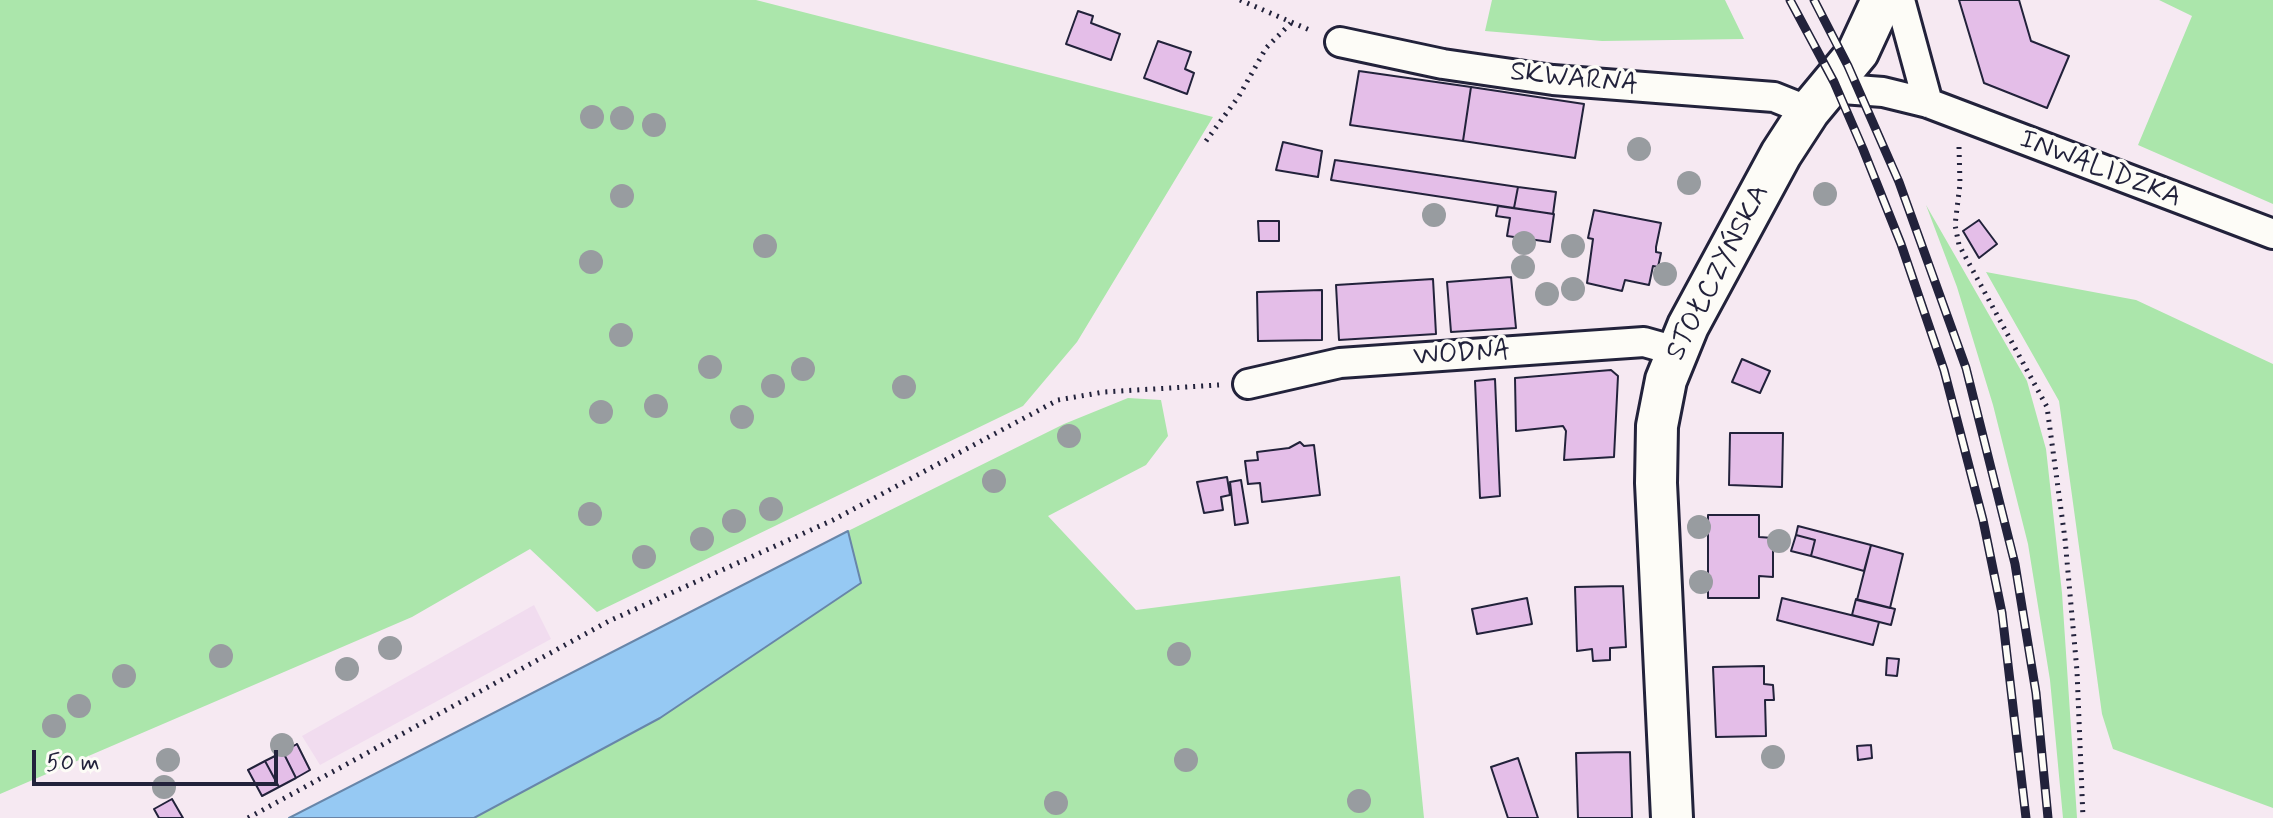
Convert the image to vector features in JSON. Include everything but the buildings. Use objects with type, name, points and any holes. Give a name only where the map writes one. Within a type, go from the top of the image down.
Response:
[{"type":"street","name":"STOŁCZYŃSKA","points":[[1672,818],[1656,456],[1661,404],[1676,351],[1781,154],[1864,43],[1882,0]]},
{"type":"street","points":[[1900,0],[1928,103]]},
{"type":"street","name":"SKWARNA","points":[[1340,42],[1443,64],[1553,80],[1819,100]]},
{"type":"street","name":"INWALIDZKA","points":[[1819,100],[1883,92],[1928,103],[2273,234]]},
{"type":"street","name":"WODNA","points":[[1248,384],[1355,362],[1650,342],[1676,351]]},
{"type":"path","points":[[1240,0],[1340,42]]},
{"type":"path","points":[[1206,141],[1239,96],[1266,48],[1291,23]]},
{"type":"path","points":[[1959,114],[1960,184],[1955,225],[1959,245],[2047,407],[2065,539],[2076,656],[2083,818]]},
{"type":"path","points":[[248,818],[609,621],[833,520],[1058,400],[1104,392],[1248,384]]},
{"type":"shaded area","points":[[534,605],[551,639],[320,765],[302,736]]},
{"type":"green space","points":[[0,0],[756,0],[1213,117],[1077,342],[1023,406],[597,612],[530,549],[412,617],[0,794]]},
{"type":"green space","points":[[1492,0],[1725,0],[1744,39],[1602,41],[1485,31]]},
{"type":"green space","points":[[2159,0],[2273,0],[2273,204],[2138,145],[2192,16]]},
{"type":"green space","points":[[1926,205],[2027,381],[2046,449],[2062,593],[2077,818],[2063,818],[2050,680],[2028,544],[1993,405],[1957,287]]},
{"type":"green space","points":[[1986,272],[2136,300],[2273,364],[2273,808],[2113,749],[2102,714],[2059,401]]},
{"type":"green space","points":[[1128,398],[1161,400],[1168,436],[1146,465],[1048,516],[1136,610],[1400,576],[1424,818],[474,818],[660,718],[861,583],[848,531],[1064,424]]},
{"type":"water","points":[[848,531],[861,583],[660,718],[474,818],[289,818]]},
{"type":"railway","points":[[1790,0],[1834,82],[1863,149],[1901,244],[1944,370],[1983,520],[2002,613],[2026,818]]},
{"type":"railway","points":[[1814,0],[1848,66],[1899,182],[1966,368],[2015,564],[2036,693],[2048,818]]}]
